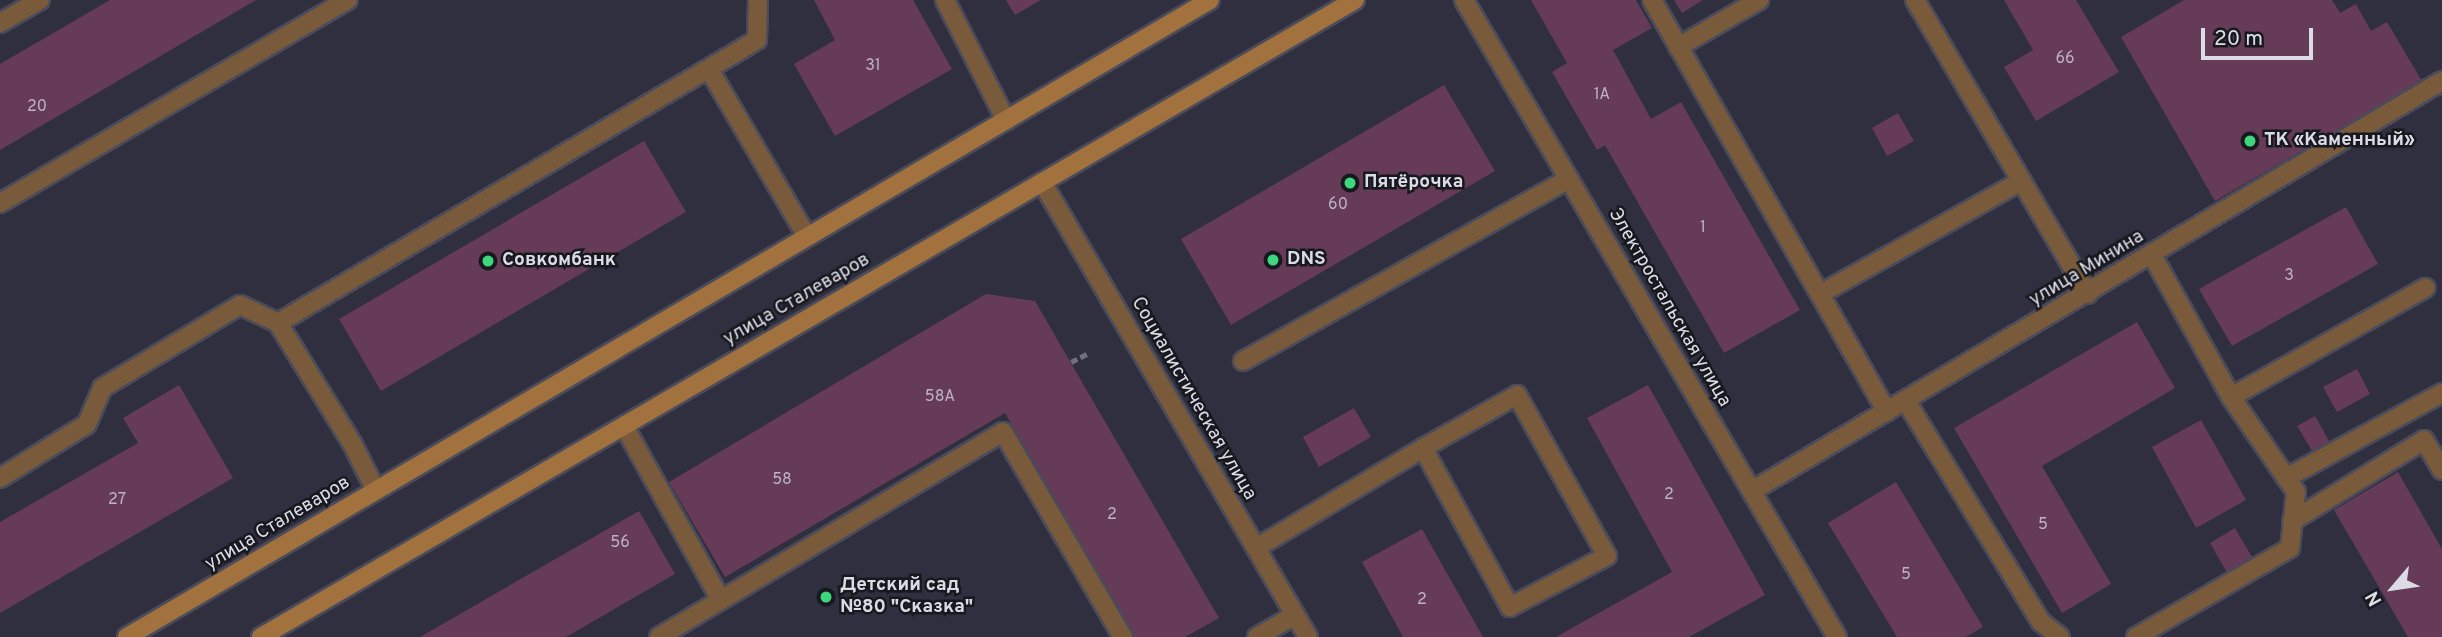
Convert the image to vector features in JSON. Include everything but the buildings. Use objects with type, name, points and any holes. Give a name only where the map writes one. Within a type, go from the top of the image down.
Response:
[{"type":"main road","name":"улица Сталеваров","points":[[127,637],[1210,0]]},
{"type":"main road","name":"улица Сталеваров","points":[[261,637],[1355,0]]},
{"type":"street","points":[[0,23],[40,0]]},
{"type":"street","points":[[0,202],[348,0]]},
{"type":"street","points":[[278,323],[757,40],[758,0]]},
{"type":"street","points":[[945,0],[1006,120]]},
{"type":"street","name":"Электростальская улица","points":[[1464,0],[1837,637]]},
{"type":"street","points":[[1652,0],[1887,412]]},
{"type":"street","points":[[1678,47],[1759,0]]},
{"type":"street","points":[[1915,0],[2088,294]]},
{"type":"street","points":[[709,69],[807,237]]},
{"type":"street","name":"улица Минина","points":[[1752,491],[2088,294],[2442,81]]},
{"type":"street","points":[[1243,361],[1569,180]]},
{"type":"street","points":[[1820,294],[2021,181]]},
{"type":"street","name":"Социалистическая улица","points":[[1042,182],[1308,637]]},
{"type":"street","points":[[2136,637],[2290,548],[2296,492],[2231,397],[2152,255]]},
{"type":"street","points":[[2231,397],[2425,288]]},
{"type":"street","points":[[0,478],[88,424],[102,388],[240,305],[278,323],[376,491]]},
{"type":"street","points":[[2286,478],[2442,393]]},
{"type":"street","points":[[1256,548],[1423,448],[1517,395],[1606,556],[1510,607],[1423,448]]},
{"type":"street","points":[[1906,401],[2041,622],[2060,637]]},
{"type":"street","points":[[624,426],[721,600]]},
{"type":"street","points":[[659,637],[1003,432],[1123,637]]},
{"type":"street","points":[[2292,522],[2424,440],[2442,470]]},
{"type":"street","points":[[1257,637],[1295,615]]},
{"type":"path","points":[[1071,362],[1087,354]]},
{"type":"place","name":"ТК «Каменный»","points":[[2250,141]]},
{"type":"place","name":"Пятёрочка","points":[[1350,183]]},
{"type":"place","name":"DNS","points":[[1273,260]]},
{"type":"place","name":"Совкомбанк","points":[[488,261]]},
{"type":"place","name":"Детский сад №80 \"Сказка\"","points":[[826,597]]}]
